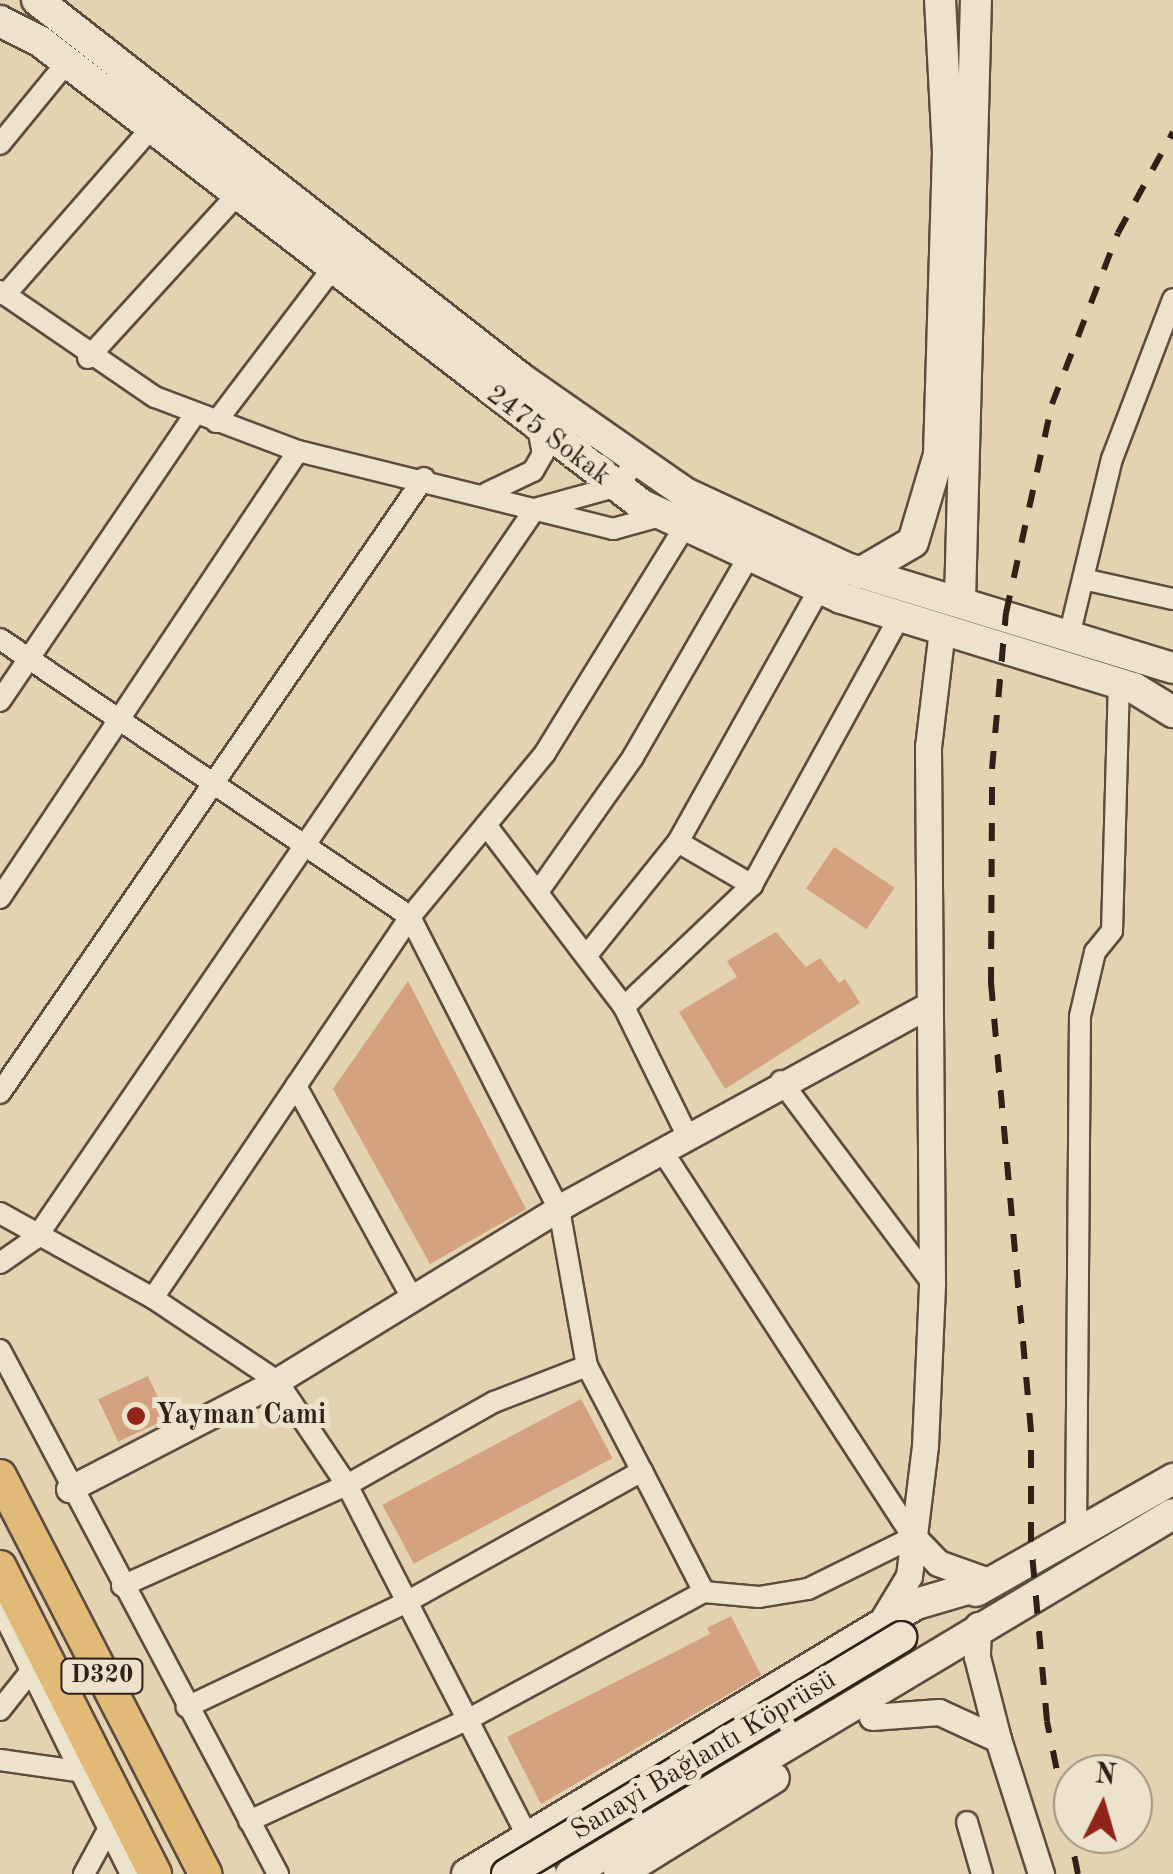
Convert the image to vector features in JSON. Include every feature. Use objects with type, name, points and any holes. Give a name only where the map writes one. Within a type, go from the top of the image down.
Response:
[{"type":"main road","name":"2475 Sokak","points":[[37,0],[637,462],[679,513],[749,556],[820,588],[1119,683],[1173,712]]},
{"type":"main road","points":[[860,572],[913,542],[939,455],[948,152],[940,0]]},
{"type":"main road","points":[[960,601],[976,0]]},
{"type":"main road","name":"2475 Sokak","points":[[0,21],[67,62],[615,486],[679,513],[860,572],[1070,632],[1173,668]]},
{"type":"main road","name":"D320","points":[[0,1476],[206,1874]]},
{"type":"main road","points":[[467,1874],[871,1629],[932,1596],[991,1582],[1173,1478]]},
{"type":"main road","name":"Sanayi Bağlantı Köprüsü","points":[[572,1874],[978,1625],[1173,1514]]},
{"type":"main road","name":"D320","points":[[0,1567],[155,1874]]},
{"type":"main road","name":"Sanayi Bağlantı Köprüsü","points":[[506,1874],[991,1582]]},
{"type":"main road","points":[[619,1874],[944,1668],[978,1625]]},
{"type":"street","points":[[0,144],[67,62]]},
{"type":"street","points":[[151,128],[2,293],[88,358],[195,414],[298,451],[424,478],[613,529],[679,513]]},
{"type":"street","points":[[88,358],[237,195]]},
{"type":"street","points":[[216,422],[332,268]]},
{"type":"street","points":[[1070,632],[1112,458],[1173,299]]},
{"type":"street","points":[[0,700],[195,414]]},
{"type":"street","points":[[482,494],[533,471],[542,454],[538,428]]},
{"type":"street","points":[[0,898],[122,724],[298,451]]},
{"type":"street","points":[[0,1263],[36,1238],[308,850],[535,509],[615,486],[637,462]]},
{"type":"street","points":[[0,1093],[424,478]]},
{"type":"street","points":[[153,1298],[410,917],[545,754],[679,513]]},
{"type":"street","points":[[540,889],[633,757],[749,556]]},
{"type":"street","points":[[1083,579],[1173,599]]},
{"type":"street","points":[[587,956],[678,842],[820,588]]},
{"type":"street","points":[[624,1007],[752,885],[900,616]]},
{"type":"street","points":[[871,1629],[904,1593],[913,1537],[932,1283],[925,1006],[928,747],[942,629]]},
{"type":"street","points":[[0,638],[410,917],[559,1208],[587,1366],[704,1592]]},
{"type":"street","points":[[1076,1534],[1080,1016],[1095,952],[1112,931],[1119,683]]},
{"type":"street","points":[[486,825],[540,889],[624,1007],[688,1137]]},
{"type":"street","points":[[678,842],[752,885]]},
{"type":"street","points":[[69,1488],[277,1380],[559,1208],[781,1081],[925,1006]]},
{"type":"street","points":[[781,1081],[932,1283]]},
{"type":"street","points":[[296,1086],[412,1298]]},
{"type":"street","points":[[662,1150],[913,1537],[938,1563],[991,1582]]},
{"type":"street","points":[[0,1213],[36,1238],[153,1298],[277,1380],[347,1485],[547,1874]]},
{"type":"street","points":[[0,1350],[69,1488],[278,1874]]},
{"type":"street","points":[[122,1586],[347,1485],[494,1402],[587,1366]]},
{"type":"street","points":[[187,1707],[405,1603],[642,1471]]},
{"type":"street","points":[[249,1821],[467,1720],[704,1592],[759,1598],[808,1589],[913,1537]]},
{"type":"street","points":[[0,1607],[77,1771],[131,1874]]},
{"type":"street","points":[[978,1625],[977,1657],[998,1739],[1041,1874]]},
{"type":"street","points":[[0,1710],[31,1671]]},
{"type":"street","points":[[872,1716],[940,1712],[998,1739]]},
{"type":"street","points":[[0,1760],[77,1771]]},
{"type":"street","points":[[967,1822],[982,1874]]},
{"type":"street","points":[[84,1874],[108,1830]]},
{"type":"building","points":[[834,847],[895,888],[867,929],[806,888]]},
{"type":"building","points":[[776,932],[806,967],[820,958],[839,983],[845,979],[860,1003],[725,1089],[679,1012],[737,977],[727,961]]},
{"type":"building","points":[[408,981],[526,1209],[430,1264],[333,1089]]},
{"type":"building","name":"Yayman Cami","points":[[148,1376],[168,1419],[118,1442],[98,1399]]},
{"type":"building","points":[[581,1399],[612,1458],[414,1564],[382,1505]]},
{"type":"building","points":[[731,1616],[761,1675],[541,1804],[507,1737],[710,1634],[707,1628]]},
{"type":"railway","points":[[1078,1874],[1047,1721],[1031,1540],[1031,1431],[991,985],[992,769],[1006,613],[1052,404],[1118,233],[1173,132]]},
{"type":"place","name":"Yayman Cami","points":[[136,1416]]}]
